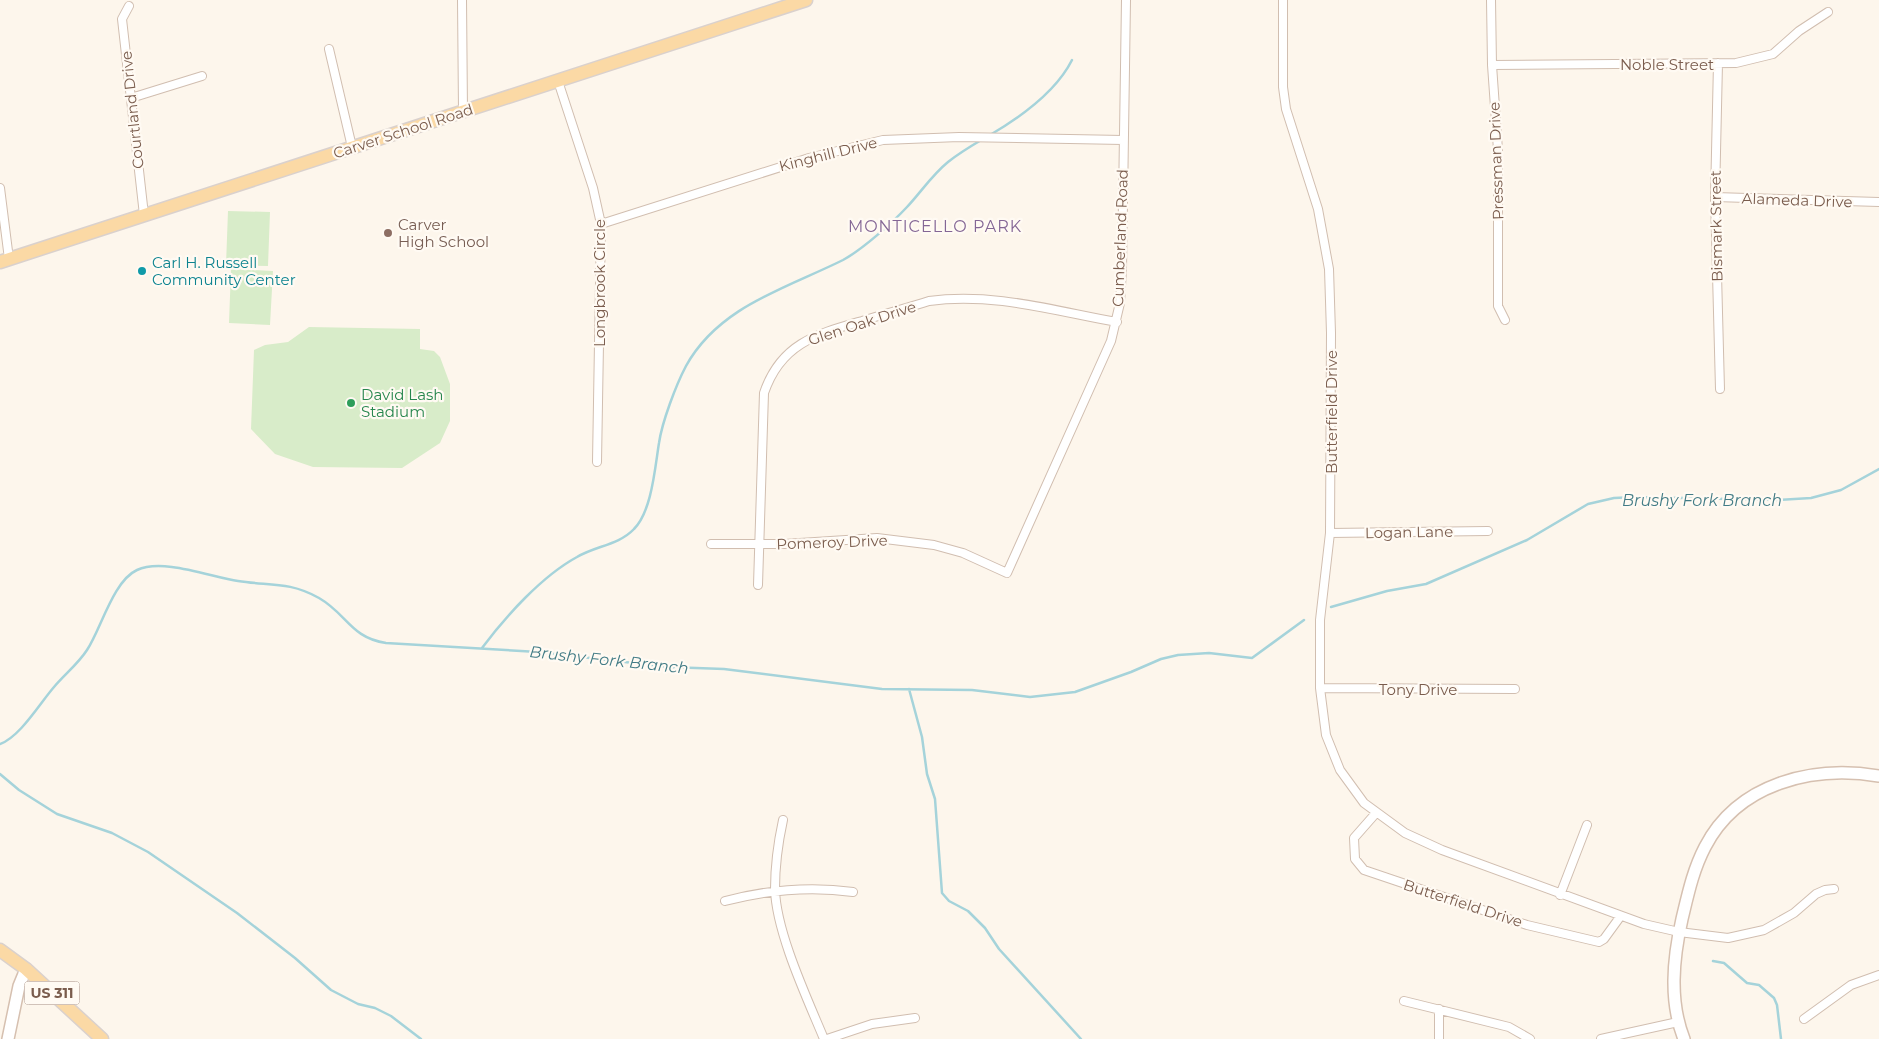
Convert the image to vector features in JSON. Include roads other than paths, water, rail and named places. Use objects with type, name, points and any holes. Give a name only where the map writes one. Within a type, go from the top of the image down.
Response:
[{"type":"main road","name":"Carver School Road","points":[[4,260],[806,0]]},
{"type":"main road","name":"US 311","points":[[0,950],[26,969],[102,1039]]},
{"type":"street","points":[[462,0],[464,112]]},
{"type":"street","name":"Cumberland Road","points":[[1007,572],[1117,322],[1122,269],[1126,0]]},
{"type":"street","name":"Butterfield Drive","points":[[1283,0],[1283,86],[1286,109],[1318,209],[1329,269],[1332,332],[1330,533],[1320,620],[1320,688],[1326,735],[1332,754],[1352,789],[1376,813],[1405,833],[1442,850],[1620,917],[1679,932],[1728,938],[1764,930],[1794,913],[1816,894],[1834,889]]},
{"type":"street","name":"Pressman Drive","points":[[1491,0],[1492,65],[1498,150],[1498,306],[1505,320]]},
{"type":"street","name":"Courtland Drive","points":[[129,6],[122,19],[144,215]]},
{"type":"street","name":"Noble Street","points":[[1492,65],[1736,64],[1773,54],[1799,31],[1828,12]]},
{"type":"street","points":[[329,50],[352,148]]},
{"type":"street","name":"Bismark Street","points":[[1718,63],[1715,197],[1720,389]]},
{"type":"street","points":[[131,98],[152,94],[202,76]]},
{"type":"street","name":"Longbrook Circle","points":[[558,80],[593,188],[601,224],[597,462]]},
{"type":"street","name":"Kinghill Drive","points":[[601,224],[809,158],[883,140],[959,137],[1123,140]]},
{"type":"street","points":[[0,188],[4,260]]},
{"type":"street","name":"Alameda Drive","points":[[1715,197],[1879,202]]},
{"type":"street","name":"Glen Oak Drive","points":[[758,585],[764,393],[769,377],[781,361],[805,340],[817,334],[929,301],[947,299],[995,300],[1117,322]]},
{"type":"street","name":"Logan Lane","points":[[1330,533],[1488,531]]},
{"type":"street","name":"Pomeroy Drive","points":[[711,544],[758,545],[861,538],[908,541],[963,553],[1007,572]]},
{"type":"street","name":"Tony Drive","points":[[1320,688],[1515,689]]},
{"type":"street","points":[[1684,1039],[1678,1022],[1674,973],[1679,932],[1698,861],[1715,830],[1736,808],[1765,788],[1794,778],[1840,773],[1879,776]]},
{"type":"street","name":"Butterfield Drive","points":[[1376,813],[1354,838],[1355,859],[1364,870],[1527,925],[1599,942],[1604,939],[1620,917]]},
{"type":"street","points":[[783,820],[776,853],[775,891],[783,929],[794,965],[824,1039]]},
{"type":"street","points":[[1560,895],[1587,826]]},
{"type":"street","points":[[725,901],[775,891],[810,889],[853,892]]},
{"type":"street","points":[[8,1039],[19,986],[26,969]]},
{"type":"street","points":[[1804,1019],[1852,985],[1879,975]]},
{"type":"street","points":[[1404,1002],[1509,1027],[1530,1039]]},
{"type":"street","points":[[1439,1009],[1439,1039]]},
{"type":"street","points":[[827,1039],[872,1024],[915,1018]]},
{"type":"street","points":[[1601,1039],[1678,1022]]},
{"type":"waterway","points":[[990,135],[1013,121],[1047,93],[1057,83],[1072,60]]},
{"type":"waterway","points":[[482,648],[525,598],[551,575],[584,553],[621,539],[634,529],[640,521],[649,500],[666,414],[686,366],[700,345],[735,313],[777,290],[843,260],[859,249],[901,213],[942,167],[983,139]]},
{"type":"waterway","name":"Brushy Fork Branch","points":[[1331,607],[1387,591],[1426,584],[1527,540],[1588,504],[1614,498],[1636,497],[1777,500],[1811,498],[1841,490],[1879,469]]},
{"type":"waterway","name":"Brushy Fork Branch","points":[[0,744],[22,727],[83,655],[121,584],[137,570],[148,567],[173,567],[238,581],[288,586],[298,589],[328,604],[365,636],[386,643],[538,652],[668,667],[724,669],[882,689],[972,690],[1030,697],[1075,692],[1161,659],[1178,655],[1209,653],[1252,658],[1304,620]]},
{"type":"waterway","points":[[909,689],[922,737],[927,774],[935,799],[942,893],[949,901],[968,911],[985,928],[999,949],[1081,1039]]},
{"type":"waterway","points":[[0,774],[19,790],[57,814],[112,833],[148,852],[237,913],[295,958],[331,990],[358,1004],[375,1008],[391,1016],[421,1039]]},
{"type":"waterway","points":[[1713,961],[1724,963],[1747,983],[1759,985],[1774,998],[1777,1005],[1781,1039]]},
{"type":"place","name":"Carver High School","points":[[388,233]]},
{"type":"place","name":"Carl H. Russell Community Center","points":[[142,271]]},
{"type":"place","name":"David Lash Stadium","points":[[351,403]]},
{"type":"district","name":"MONTICELLO PARK","points":[[935,226]]}]
